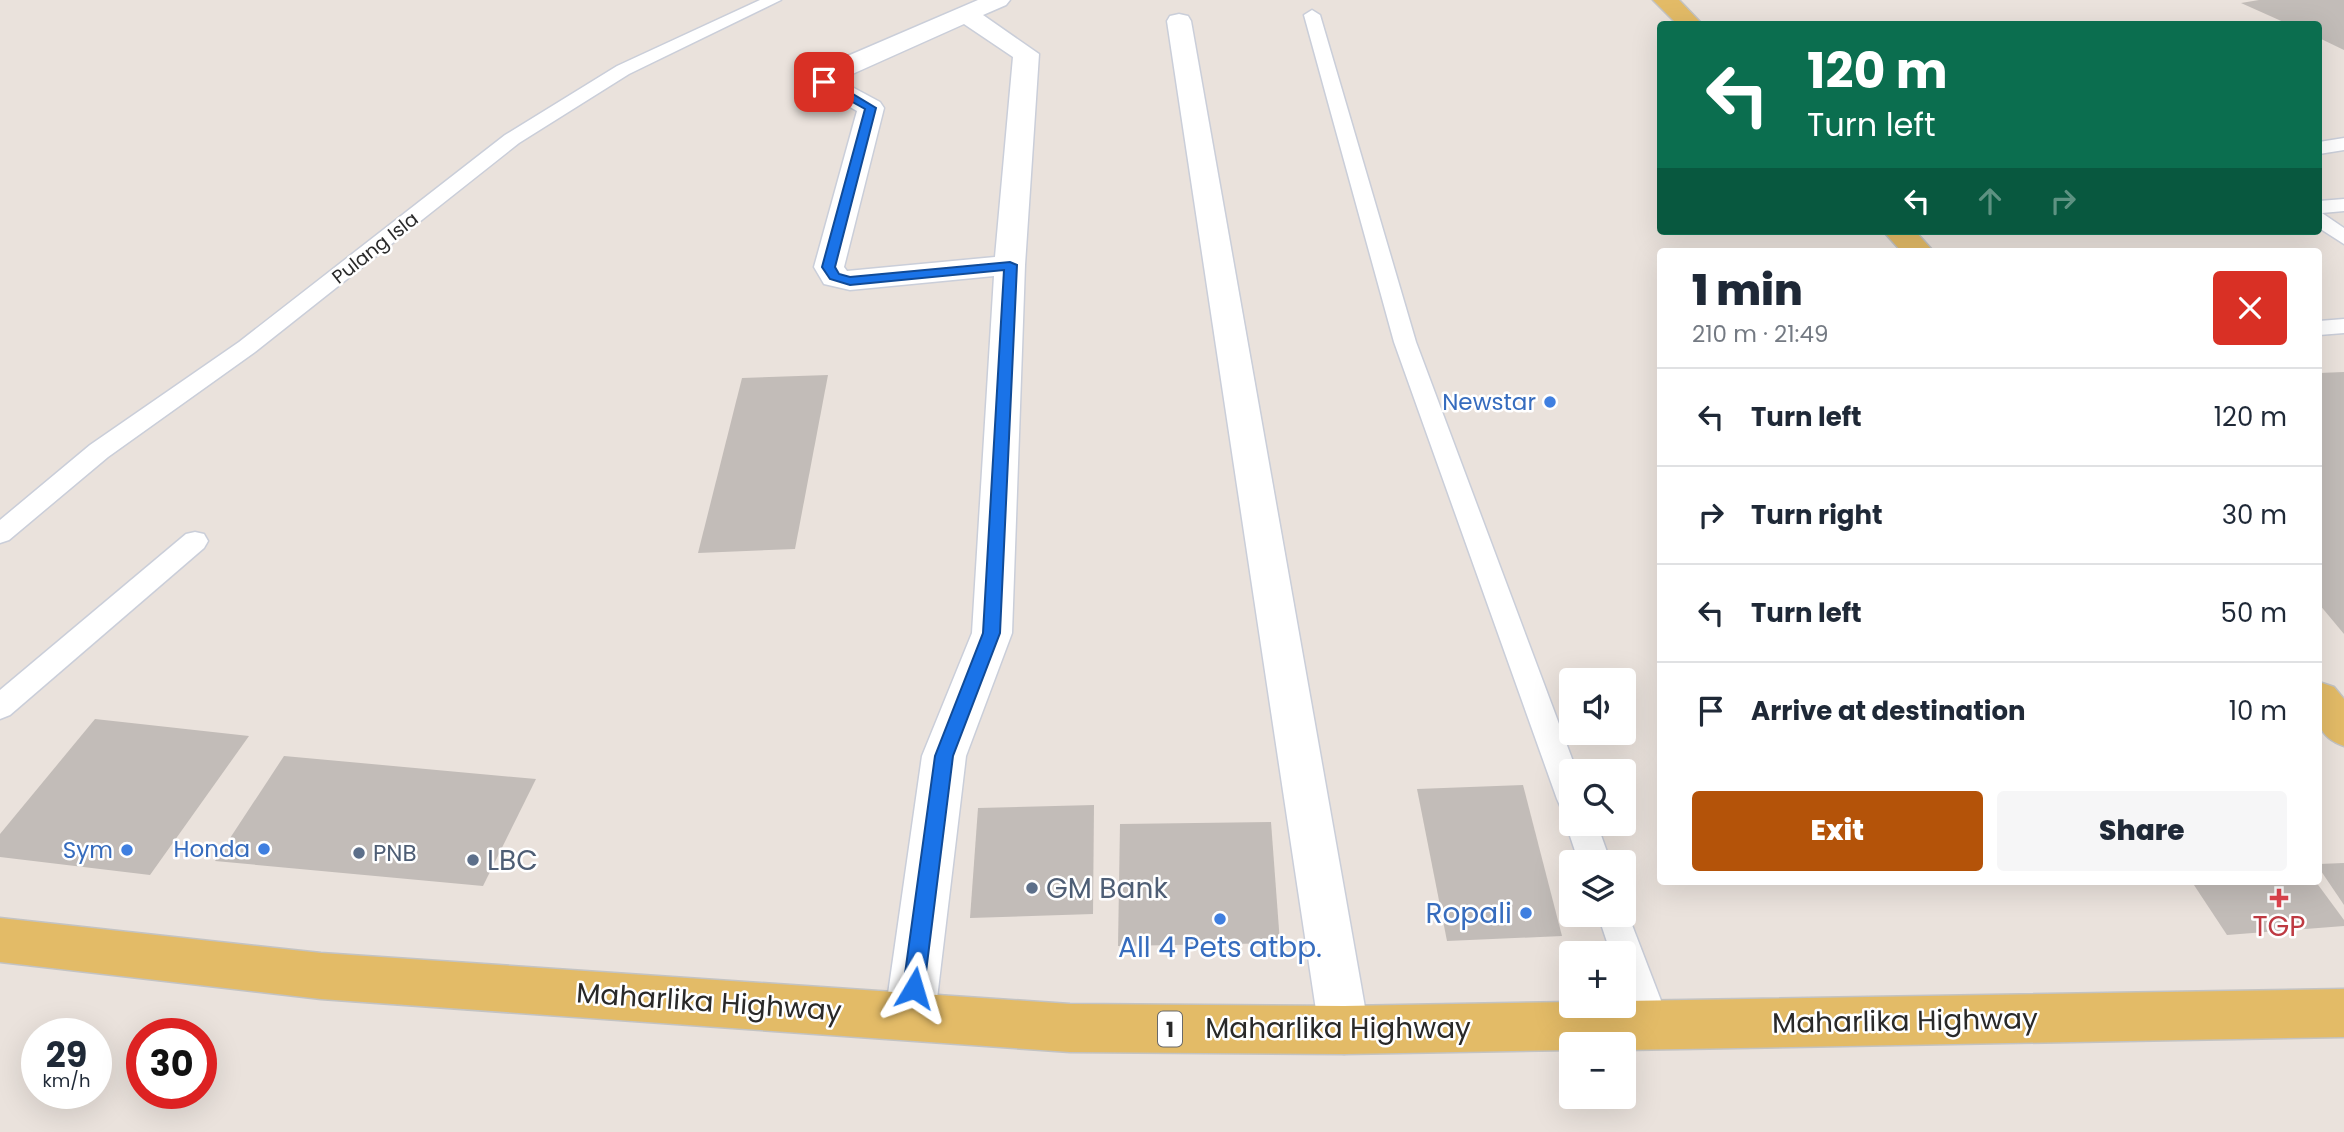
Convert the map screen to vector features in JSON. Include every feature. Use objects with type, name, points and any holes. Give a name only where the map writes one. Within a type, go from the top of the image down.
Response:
[{"type":"main road","points":[[1665,0],[1687,21]]},
{"type":"main road","points":[[1902,235],[1915,248]]},
{"type":"main road","points":[[2322,703],[2344,729]]},
{"type":"main road","name":"Maharlika Highway","points":[[0,940],[321,976],[1070,1028],[1344,1030],[2344,1013]]},
{"type":"street","points":[[998,0],[831,72],[824,82],[871,108],[828,267],[835,277],[850,281],[1010,265]]},
{"type":"street","points":[[910,1015],[944,756],[992,633],[1010,265],[1026,54],[964,13]]},
{"type":"street","points":[[1179,21],[1344,1030]]},
{"type":"lane","name":"Pulang Isla","points":[[0,534],[99,451],[247,347],[512,139],[623,70],[773,0]]},
{"type":"lane","points":[[1312,15],[1405,342],[1559,763]]},
{"type":"lane","points":[[2322,148],[2344,144]]},
{"type":"lane","points":[[2322,207],[2344,205]]},
{"type":"lane","points":[[2322,220],[2344,238]]},
{"type":"lane","points":[[2322,328],[2344,326]]},
{"type":"lane","points":[[0,707],[195,541]]},
{"type":"lane","points":[[1618,927],[1653,1024]]},
{"type":"building","points":[[2259,0],[2344,0],[2344,50],[2322,39],[2322,21],[2281,21],[2241,3]]},
{"type":"building","points":[[2344,372],[2344,634],[2322,608],[2322,373]]},
{"type":"building","points":[[828,375],[795,549],[698,553],[742,378]]},
{"type":"building","points":[[95,719],[249,736],[150,875],[0,857],[0,834]]},
{"type":"building","points":[[284,756],[536,779],[483,886],[215,861]]},
{"type":"building","points":[[1523,785],[1562,936],[1447,941],[1417,789]]},
{"type":"building","points":[[1094,805],[1093,914],[970,918],[978,808]]},
{"type":"building","points":[[1271,822],[1280,943],[1118,946],[1120,824]]},
{"type":"building","points":[[2344,863],[2344,905],[2322,872],[2322,864]]},
{"type":"building","points":[[2194,885],[2318,885],[2344,920],[2344,926],[2227,935]]},
{"type":"place","name":"Newstar","points":[[1550,402]]},
{"type":"place","name":"Honda","points":[[264,849]]},
{"type":"place","name":"Sym","points":[[127,850]]},
{"type":"place","name":"PNB","points":[[359,853]]},
{"type":"place","name":"LBC","points":[[473,860]]},
{"type":"place","name":"GM Bank","points":[[1032,888]]},
{"type":"place","name":"TGP","points":[[2279,898]]},
{"type":"place","name":"Ropali","points":[[1526,913]]},
{"type":"place","name":"All 4 Pets atbp.","points":[[1220,919]]},
{"type":"route","points":[[824,82],[871,108],[828,267],[835,277],[850,281],[1010,265],[992,633],[944,756],[914,988]]}]
